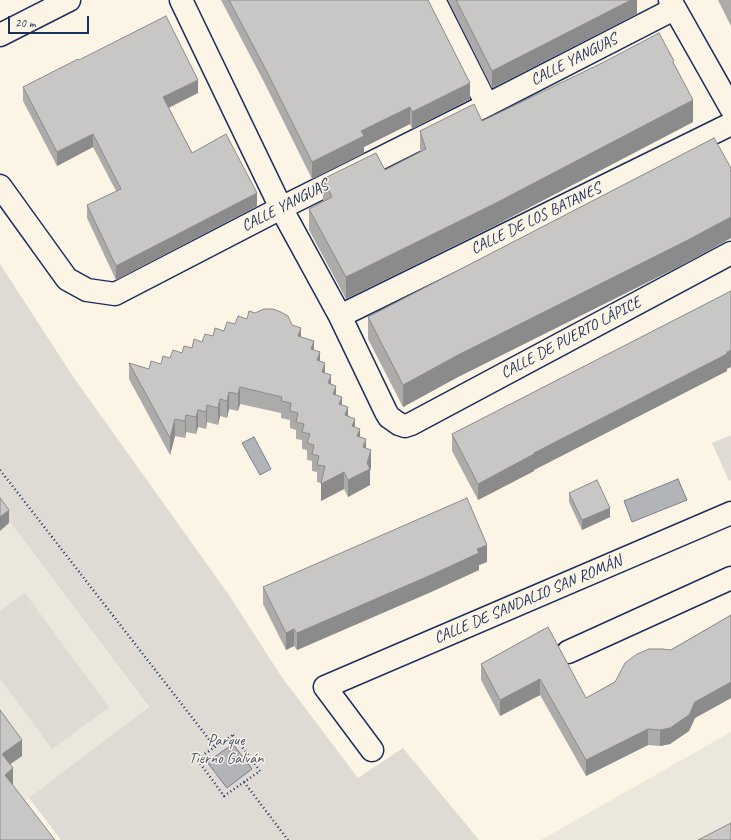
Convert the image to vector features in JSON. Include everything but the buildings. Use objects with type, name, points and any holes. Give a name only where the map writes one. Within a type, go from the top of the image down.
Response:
[{"type":"street","points":[[0,35],[69,0]]},
{"type":"street","points":[[181,0],[281,208],[340,316]]},
{"type":"street","points":[[434,0],[487,105]]},
{"type":"street","points":[[672,4],[725,86],[731,108]]},
{"type":"street","name":"CALLE YANGUAS","points":[[0,186],[67,279],[87,290],[115,294],[281,208],[487,105],[672,4]]},
{"type":"street","name":"CALLE DE LOS BATANES","points":[[340,316],[731,124]]},
{"type":"street","name":"CALLE DE PUERTO LÁPICE","points":[[340,316],[389,417],[405,426],[731,252]]},
{"type":"street","name":"CALLE DE SANDALIO SAN ROMÁN","points":[[372,750],[325,687],[731,513]]},
{"type":"street","points":[[568,652],[731,578]]},
{"type":"path","points":[[0,470],[215,747]]},
{"type":"path","points":[[233,735],[260,770],[244,782],[224,796],[197,759],[233,735]]},
{"type":"path","points":[[244,782],[288,840]]},
{"type":"shaded area","points":[[254,437],[271,469],[260,475],[242,443]]},
{"type":"shaded area","points":[[678,479],[687,500],[632,522],[624,501]]},
{"type":"shaded area","points":[[0,509],[149,708],[0,820]]},
{"type":"shaded area","points":[[731,732],[731,840],[541,840]]},
{"type":"shaded area","points":[[233,744],[252,769],[227,788],[207,762]]},
{"type":"green space","name":"Parque Tierno Galván","points":[[0,264],[72,375],[231,598],[281,676],[358,778],[403,748],[479,840],[61,840],[29,798],[149,707],[0,509]]},
{"type":"green space","points":[[731,435],[731,480],[729,481],[712,443]]},
{"type":"green space","points":[[25,593],[109,707],[52,749],[0,679],[0,611]]}]
